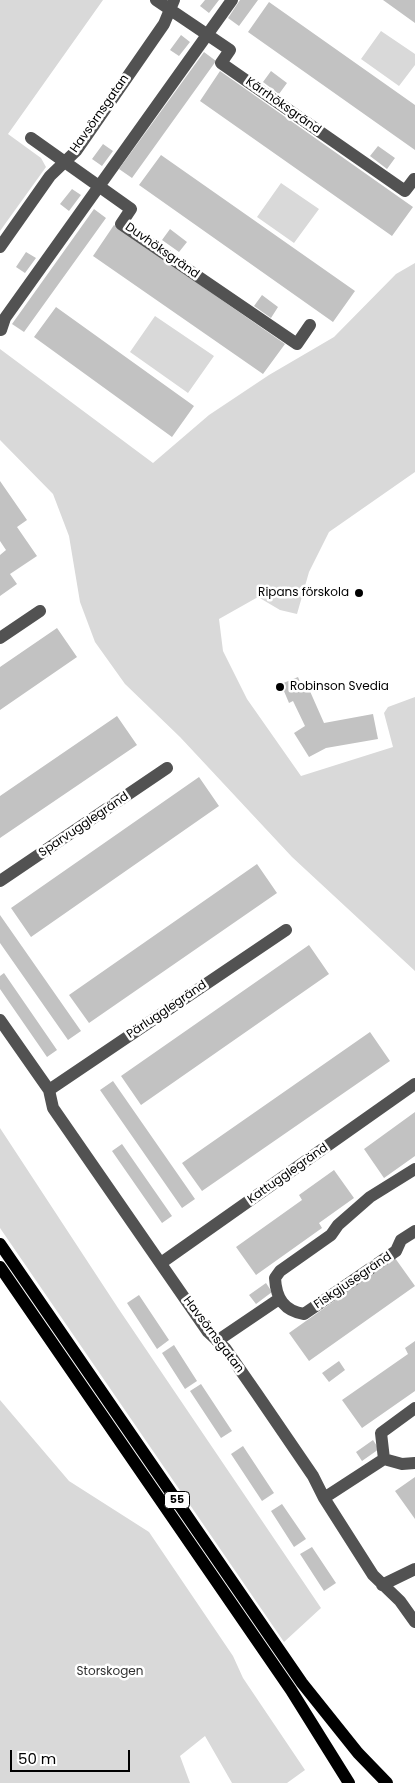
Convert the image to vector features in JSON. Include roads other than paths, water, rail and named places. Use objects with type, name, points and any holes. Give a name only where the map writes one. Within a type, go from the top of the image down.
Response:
[{"type":"main road","name":"55","points":[[0,1244],[302,1683],[358,1753],[387,1783]]},
{"type":"main road","name":"55","points":[[0,1268],[292,1690],[348,1783]]},
{"type":"street","name":"Kärrhöksgränd","points":[[156,0],[172,4],[207,34],[230,50],[221,63],[406,191],[414,179]]},
{"type":"street","points":[[1,330],[5,318],[232,0]]},
{"type":"street","name":"Havsörnsgatan","points":[[0,247],[50,176],[76,151],[164,24],[172,4]]},
{"type":"street","name":"Duvhöksgränd","points":[[31,138],[131,209],[122,224],[297,344],[310,325]]},
{"type":"street","points":[[0,638],[40,611]]},
{"type":"street","name":"Sparvugglegränd","points":[[0,881],[167,768]]},
{"type":"street","name":"Pärlugglegränd","points":[[49,1090],[286,930]]},
{"type":"street","name":"Havsörnsgatan","points":[[0,1020],[49,1090],[53,1108],[208,1332],[225,1348],[313,1476],[324,1498],[382,1586],[400,1600],[415,1622]]},
{"type":"street","name":"Kattugglegränd","points":[[161,1263],[415,1084]]},
{"type":"street","points":[[217,1341],[279,1299],[275,1278],[280,1271],[331,1235],[338,1225],[370,1197],[415,1169]]},
{"type":"street","name":"Fiskgjusegränd","points":[[279,1299],[292,1313],[304,1314],[396,1251],[401,1240],[415,1231]]},
{"type":"street","points":[[384,1459],[381,1433],[415,1408]]},
{"type":"street","points":[[324,1498],[384,1459],[402,1464],[415,1463]]},
{"type":"street","points":[[382,1586],[415,1569]]},
{"type":"place","name":"Ripans förskola","points":[[359,593]]},
{"type":"place","name":"Robinson Svedia","points":[[280,687]]},
{"type":"park label","name":"Storskogen","points":[[110,1672]]}]
